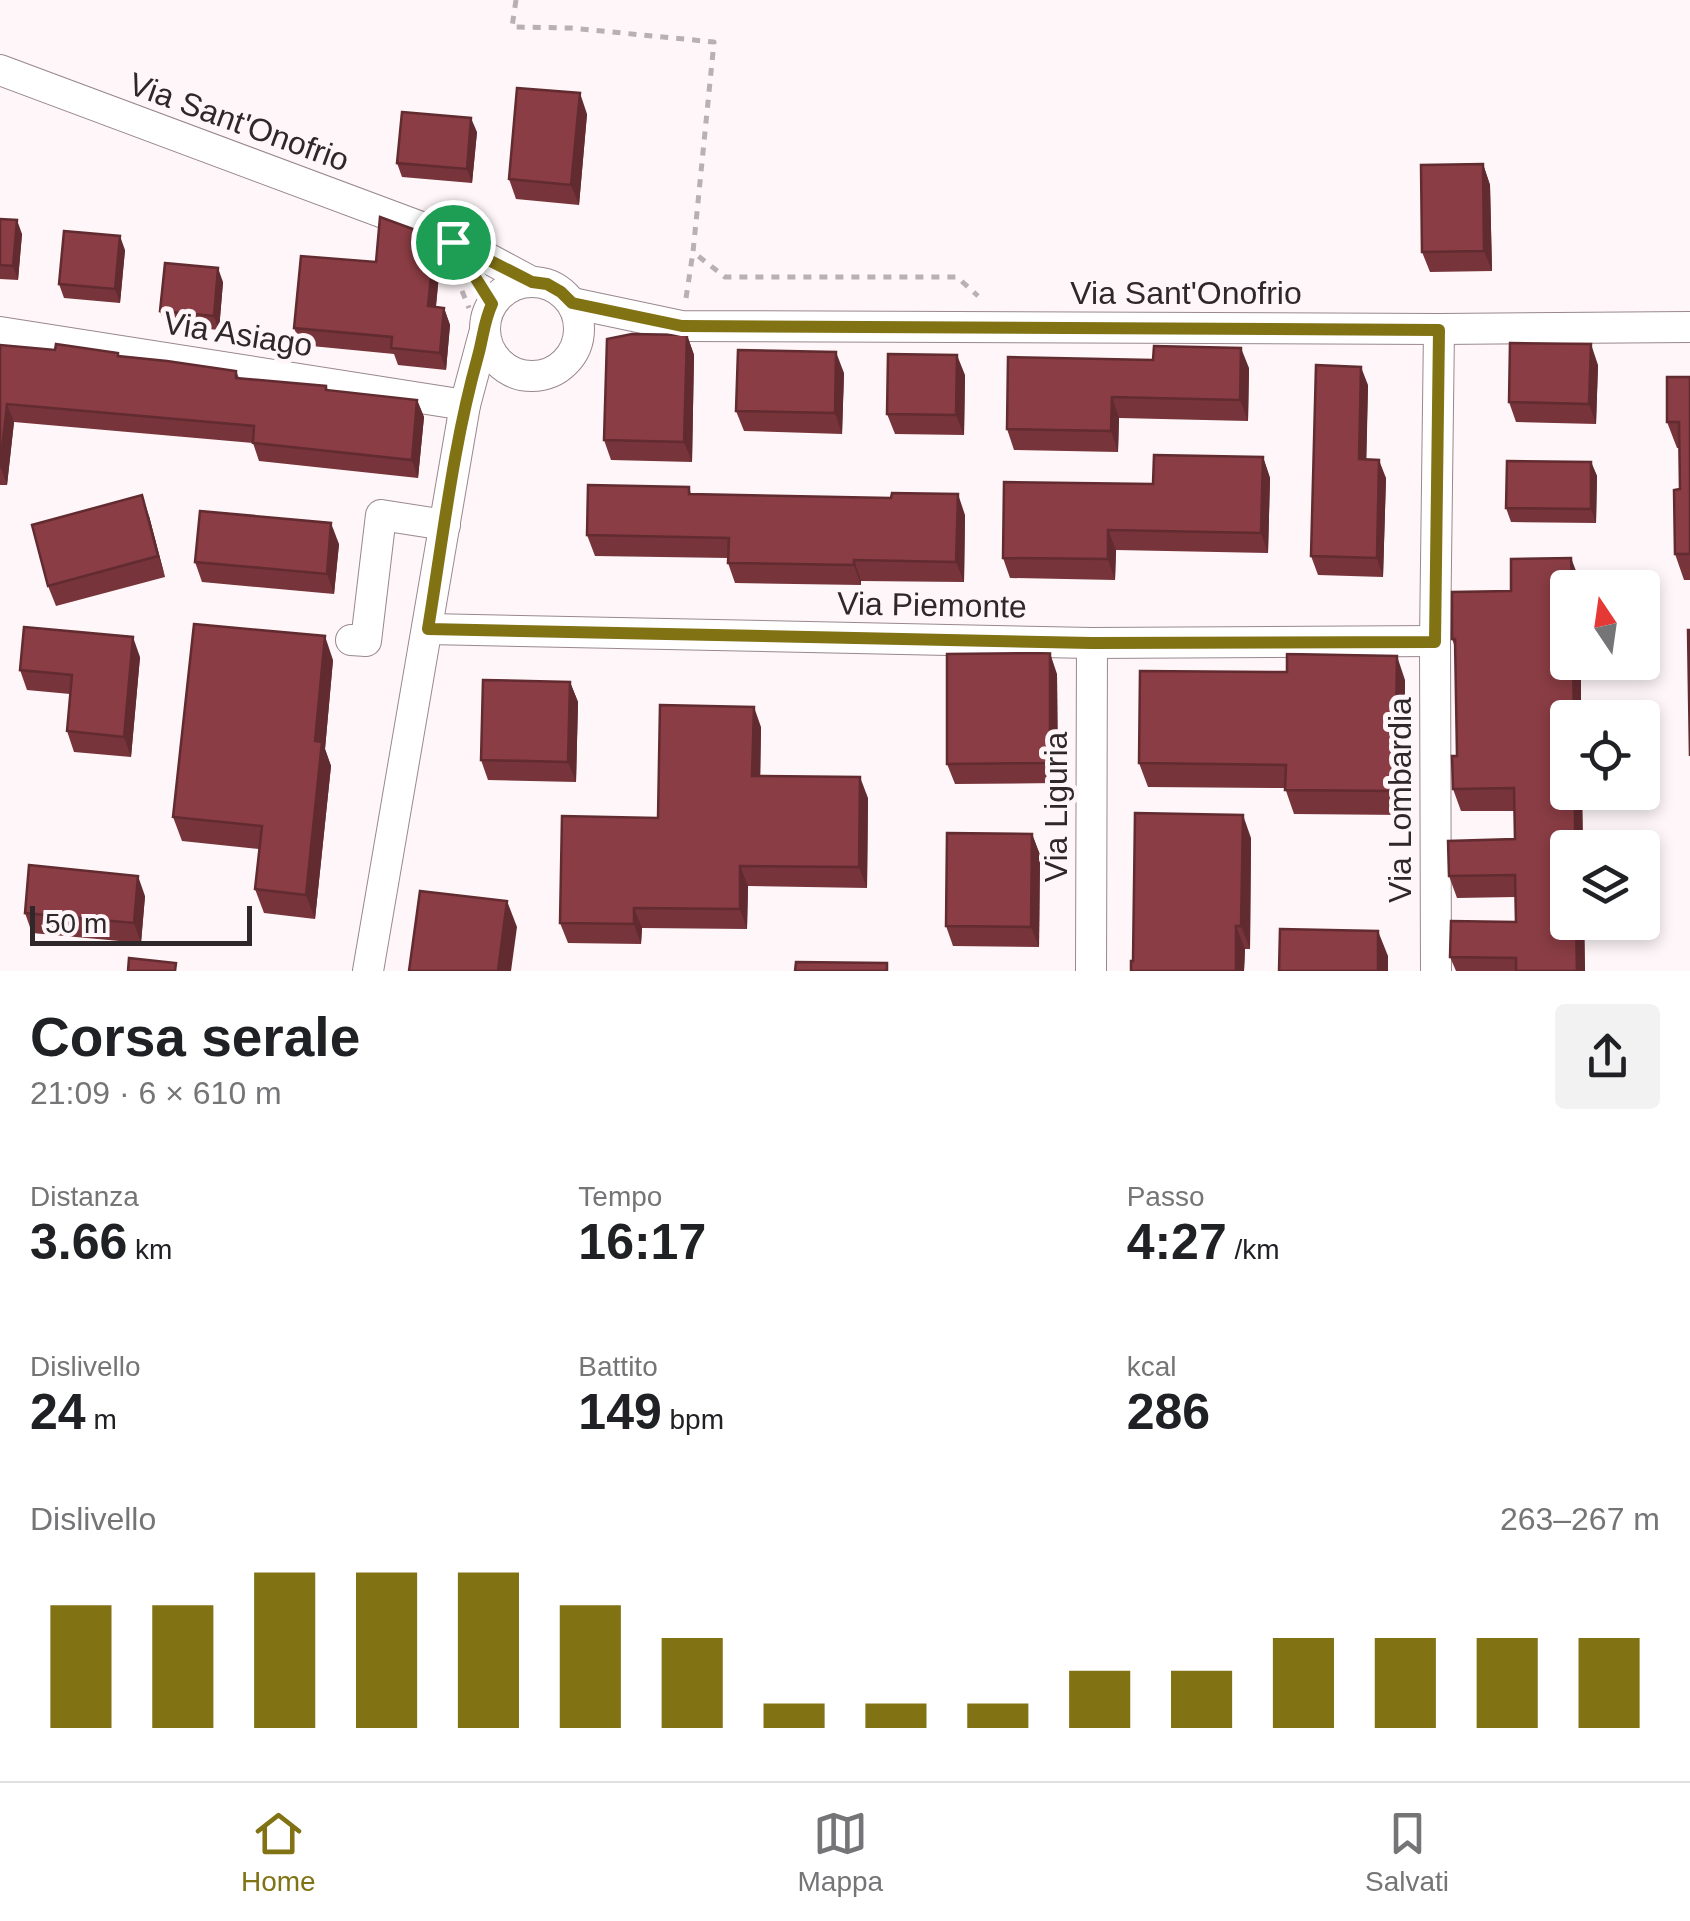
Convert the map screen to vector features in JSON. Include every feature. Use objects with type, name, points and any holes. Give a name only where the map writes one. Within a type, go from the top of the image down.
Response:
[{"type":"street","name":"Via Sant'Onofrio","points":[[0,70],[448,237],[532,282],[547,284],[572,303],[682,326],[1439,330],[1690,327]]},
{"type":"street","points":[[453,242],[488,319],[488,349],[510,372],[464,405]]},
{"type":"street","points":[[368,971],[464,405],[488,319],[502,292],[516,284],[532,282]]},
{"type":"street","points":[[572,303],[580,334],[576,349]]},
{"type":"street","name":"Via Sant'Onofrio","points":[[510,372],[540,376],[567,362],[576,349],[682,326]]},
{"type":"street","name":"Via Lombardia","points":[[1436,971],[1439,330]]},
{"type":"street","name":"Via Asiago","points":[[0,332],[464,405]]},
{"type":"street","points":[[351,640],[366,641],[381,515],[445,525]]},
{"type":"street","name":"Via Piemonte","points":[[428,629],[1092,643],[1435,642]]},
{"type":"street","name":"Via Liguria","points":[[1091,971],[1092,643]]},
{"type":"path","points":[[516,0],[512,27],[571,28],[714,42],[687,288]]},
{"type":"path","points":[[693,252],[726,277],[957,278],[1014,327]]},
{"type":"building","points":[[517,88],[580,93],[571,185],[509,179]]},
{"type":"building","points":[[402,112],[471,118],[467,169],[397,163]]},
{"type":"building","points":[[1483,164],[1484,251],[1422,252],[1421,165]]},
{"type":"building","points":[[380,217],[435,237],[428,306],[444,308],[440,353],[391,348],[392,337],[294,328],[301,256],[376,262]]},
{"type":"building","points":[[0,219],[17,220],[13,266],[0,265]]},
{"type":"building","points":[[64,231],[120,236],[115,289],[59,284]]},
{"type":"building","points":[[165,263],[218,268],[214,316],[160,311]]},
{"type":"building","points":[[632,334],[687,335],[684,442],[604,440],[607,339]]},
{"type":"building","points":[[1510,343],[1591,344],[1589,404],[1509,402]]},
{"type":"building","points":[[56,344],[236,371],[236,378],[417,400],[412,460],[253,443],[254,426],[7,404],[0,468],[0,345],[55,350]]},
{"type":"building","points":[[1154,346],[1241,348],[1240,400],[1112,397],[1111,431],[1007,429],[1008,357],[1153,360]]},
{"type":"building","points":[[738,350],[836,352],[835,413],[736,411]]},
{"type":"building","points":[[888,354],[957,355],[956,415],[887,414]]},
{"type":"building","points":[[1316,365],[1361,367],[1359,459],[1379,460],[1377,558],[1311,556]]},
{"type":"building","points":[[1667,377],[1690,377],[1690,554],[1675,554],[1674,490],[1680,489],[1679,422],[1667,422]]},
{"type":"building","points":[[1154,455],[1263,457],[1261,533],[1108,530],[1108,559],[1003,558],[1004,482],[1153,484]]},
{"type":"building","points":[[1507,461],[1591,462],[1591,509],[1506,508]]},
{"type":"building","points":[[588,485],[689,487],[689,494],[891,498],[892,493],[958,494],[956,562],[728,563],[729,538],[587,535]]},
{"type":"building","points":[[142,495],[158,556],[48,586],[32,525]]},
{"type":"building","points":[[200,511],[331,523],[327,574],[195,562]]},
{"type":"building","points":[[1571,558],[1571,570],[1550,570],[1550,680],[1573,680],[1574,700],[1550,700],[1550,810],[1575,810],[1575,830],[1550,830],[1550,940],[1576,940],[1577,971],[1516,971],[1516,958],[1450,957],[1451,921],[1516,922],[1515,875],[1449,876],[1448,841],[1515,839],[1514,788],[1453,789],[1452,756],[1457,756],[1452,592],[1511,591],[1511,559]]},
{"type":"building","points":[[194,624],[325,636],[315,741],[322,742],[306,895],[255,889],[262,826],[173,817]]},
{"type":"building","points":[[24,627],[133,637],[124,737],[67,731],[72,675],[20,670]]},
{"type":"building","points":[[1688,630],[1690,630],[1690,756]]},
{"type":"building","points":[[1050,653],[1050,763],[947,764],[947,654]]},
{"type":"building","points":[[1287,654],[1397,656],[1395,791],[1285,790],[1286,765],[1139,763],[1140,671],[1287,672]]},
{"type":"building","points":[[483,680],[570,682],[568,762],[481,760]]},
{"type":"building","points":[[660,705],[754,707],[752,776],[860,777],[859,867],[740,866],[740,909],[634,908],[634,924],[560,923],[562,816],[658,818]]},
{"type":"building","points":[[1135,813],[1243,815],[1236,971],[1131,971]]},
{"type":"building","points":[[947,833],[1032,834],[1031,927],[946,926]]},
{"type":"building","points":[[29,865],[138,876],[134,923],[25,913]]},
{"type":"building","points":[[420,891],[507,901],[498,971],[409,971]]},
{"type":"building","points":[[1280,929],[1378,931],[1378,971],[1279,971]]},
{"type":"building","points":[[129,958],[176,963],[175,971],[128,971]]},
{"type":"building","points":[[796,962],[887,963],[887,971],[795,971]]},
{"type":"route","points":[[453,242],[532,282],[547,284],[572,303],[682,326],[1439,330],[1435,642],[1092,643],[428,629],[464,405],[492,304],[453,242]]}]
